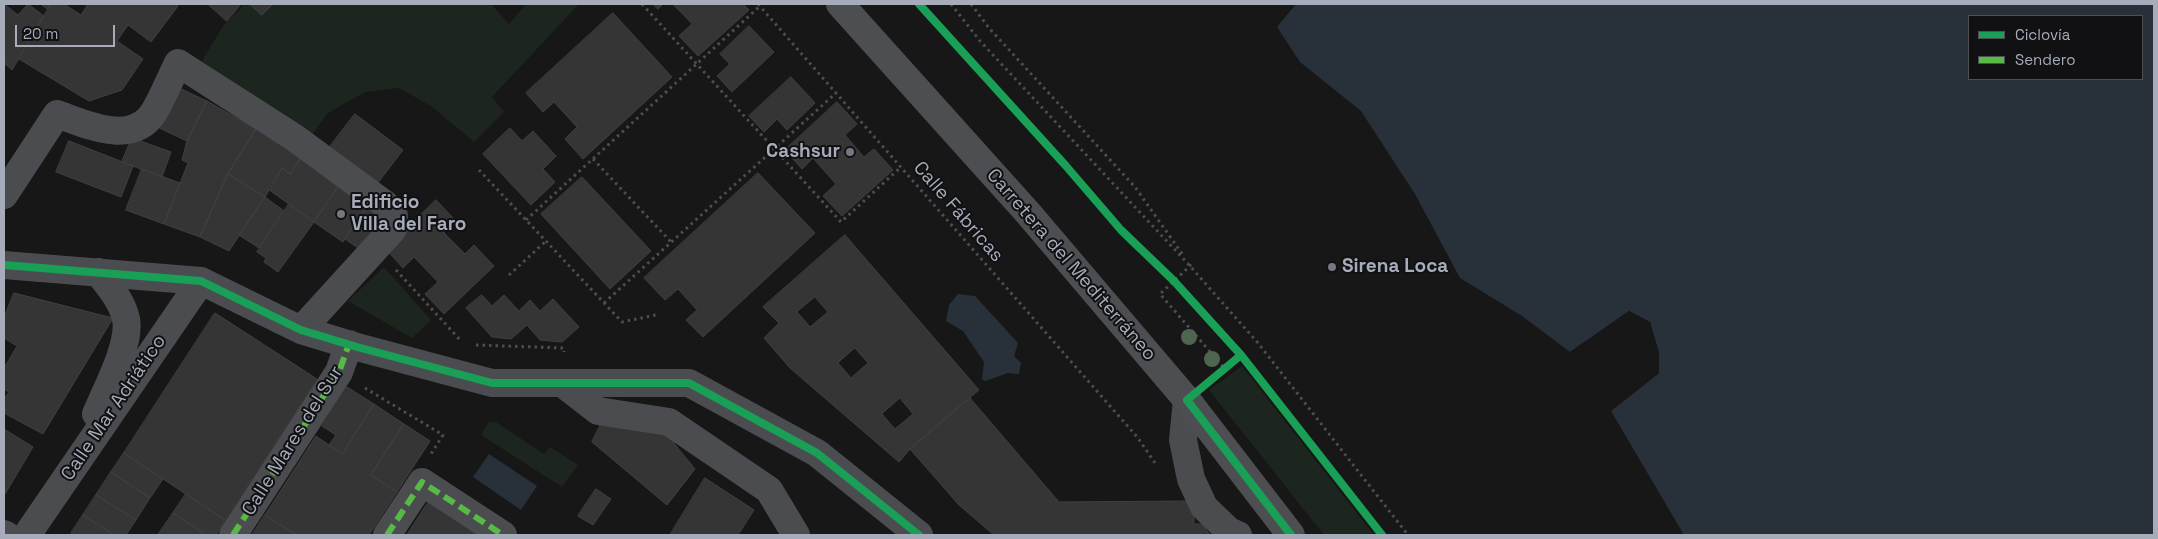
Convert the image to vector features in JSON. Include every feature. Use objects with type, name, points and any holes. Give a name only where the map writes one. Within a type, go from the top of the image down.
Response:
[{"type":"highway","name":"Carretera del Mediterráneo","points":[[840,4],[1028,213],[1187,400],[1291,535]]},
{"type":"street","points":[[4,195],[57,114],[100,130],[123,131],[142,124],[153,114],[178,63],[295,138],[386,205],[394,216],[393,229],[302,330]]},
{"type":"street","points":[[4,265],[201,281],[302,330],[492,383],[689,383],[817,453],[919,535]]},
{"type":"street","points":[[72,470],[124,347],[126,319],[117,297],[98,272]]},
{"type":"street","name":"Calle Mar Adriático","points":[[27,535],[201,281]]},
{"type":"street","name":"Calle Mares del Sur","points":[[233,535],[339,372],[349,344]]},
{"type":"street","points":[[562,383],[598,411],[669,422],[769,490],[787,530]]},
{"type":"street","points":[[1187,400],[1183,440],[1191,479],[1204,507],[1229,531],[1238,535]]},
{"type":"street","points":[[387,535],[422,482],[503,535]]},
{"type":"path","points":[[642,4],[841,222],[901,167]]},
{"type":"path","points":[[951,4],[980,41],[1190,266],[1258,343],[1408,535]]},
{"type":"path","points":[[971,4],[990,28],[1135,187],[1190,266]]},
{"type":"path","points":[[526,220],[759,5]]},
{"type":"path","points":[[604,303],[836,93]]},
{"type":"path","points":[[593,158],[672,243]]},
{"type":"path","points":[[479,170],[622,322],[656,316]]},
{"type":"path","points":[[510,275],[546,240]]},
{"type":"path","points":[[376,248],[464,344]]},
{"type":"path","points":[[1190,266],[1160,294],[1225,369]]},
{"type":"path","points":[[1167,275],[1181,289]]},
{"type":"path","points":[[473,344],[564,348],[562,383]]},
{"type":"path","points":[[339,372],[444,435],[436,447]]},
{"type":"shaded area","points":[[245,4],[250,4],[262,15],[273,4],[491,4],[509,24],[526,4],[579,4],[492,97],[504,112],[474,142],[431,106],[399,88],[365,92],[328,113],[311,136],[256,104],[202,61],[223,26]]},
{"type":"shaded area","points":[[1296,4],[2154,4],[2154,535],[1684,535],[1611,411],[1659,373],[1659,353],[1650,322],[1629,311],[1570,352],[1522,316],[1460,278],[1415,194],[1361,111],[1300,62],[1277,27]]},
{"type":"shaded area","points":[[384,267],[431,320],[412,338],[348,301]]},
{"type":"shaded area","points":[[958,294],[975,296],[1018,343],[1014,356],[1021,363],[1019,374],[1008,373],[985,381],[982,379],[984,362],[963,331],[946,321],[949,305]]},
{"type":"shaded area","points":[[1242,366],[1374,535],[1324,535],[1209,390]]},
{"type":"shaded area","points":[[489,422],[496,422],[544,454],[550,447],[578,465],[562,487],[481,435]]},
{"type":"shaded area","points":[[489,454],[537,486],[521,510],[473,477]]},
{"type":"pier","points":[[1629,311],[1650,322],[1659,353],[1659,373],[1611,411],[1609,409],[1656,372],[1657,353],[1648,324],[1630,314],[1571,354],[1570,352]]},
{"type":"building","points":[[4,4],[18,15],[28,4],[44,16],[12,70],[4,63]]},
{"type":"building","points":[[41,4],[51,4],[48,9]]},
{"type":"building","points":[[51,4],[64,4],[81,15],[88,4],[175,4],[178,6],[151,42],[128,25],[117,41],[143,59],[122,90],[89,101],[19,59]]},
{"type":"building","points":[[208,4],[241,4],[227,21]]},
{"type":"building","points":[[250,4],[273,4],[262,15]]},
{"type":"building","points":[[653,4],[663,4],[658,9]]},
{"type":"building","points":[[673,4],[743,4],[749,10],[698,56],[679,36],[692,24]]},
{"type":"building","points":[[613,13],[672,77],[583,159],[565,139],[577,127],[554,102],[543,112],[526,93]]},
{"type":"building","points":[[749,26],[774,52],[732,92],[717,76],[730,64],[720,54]]},
{"type":"building","points":[[791,77],[815,103],[787,130],[777,119],[764,132],[749,116]]},
{"type":"building","points":[[175,86],[207,101],[187,141],[155,126]]},
{"type":"building","points":[[207,101],[256,129],[228,174],[200,237],[164,224],[188,163],[182,160],[187,141]]},
{"type":"building","points":[[837,102],[857,124],[845,135],[864,157],[874,149],[893,170],[842,216],[823,196],[836,184],[813,158],[802,169],[785,150]]},
{"type":"building","points":[[355,114],[403,150],[377,184],[329,148]]},
{"type":"building","points":[[510,128],[522,141],[533,131],[556,156],[543,169],[555,182],[531,205],[483,154]]},
{"type":"building","points":[[256,129],[301,158],[290,174],[282,168],[265,197],[228,174]]},
{"type":"building","points":[[132,138],[171,152],[162,177],[122,162]]},
{"type":"building","points":[[69,141],[133,166],[121,197],[56,172]]},
{"type":"building","points":[[301,158],[340,184],[314,222],[268,189],[282,168],[290,174]]},
{"type":"building","points":[[142,169],[180,183],[164,224],[126,210]]},
{"type":"building","points":[[758,173],[815,233],[703,337],[686,320],[697,310],[678,289],[665,300],[644,278]]},
{"type":"building","points":[[228,174],[265,197],[229,251],[200,237]]},
{"type":"building","points":[[582,177],[651,251],[610,289],[541,214]]},
{"type":"building","name":"Edificio Villa del Faro","points":[[338,187],[368,206],[343,242],[314,222]]},
{"type":"building","points":[[265,197],[284,211],[259,248],[239,235]]},
{"type":"building","points":[[436,200],[456,221],[444,233],[465,254],[474,245],[494,266],[444,314],[425,294],[438,282],[414,257],[403,268],[386,249]]},
{"type":"building","points":[[289,204],[314,222],[278,272],[264,262],[266,258],[257,252]]},
{"type":"building","points":[[368,206],[384,218],[361,250],[345,239]]},
{"type":"building","points":[[845,235],[979,390],[910,449],[899,462],[790,368],[764,338],[779,323],[763,307]],"holes":[[[815,297],[828,312],[810,327],[797,312]],[[855,348],[868,363],[851,378],[838,363]],[[900,398],[913,414],[895,429],[882,414]]]},
{"type":"building","points":[[14,293],[113,318],[43,434],[4,413],[4,399],[9,392],[4,389],[4,364],[6,365],[17,346],[4,338],[4,318]]},
{"type":"building","points":[[482,295],[492,306],[504,295],[519,311],[530,300],[540,311],[553,299],[579,327],[562,342],[540,340],[527,325],[511,339],[492,337],[466,308]]},
{"type":"building","points":[[215,313],[317,379],[225,520],[124,453]]},
{"type":"building","points":[[347,387],[374,404],[342,454],[329,445],[336,435],[322,426]]},
{"type":"building","points":[[970,398],[1059,502],[1186,501],[1194,514],[1194,524],[1202,524],[1210,535],[994,535],[959,505],[910,449]]},
{"type":"building","points":[[374,404],[404,424],[371,475],[397,492],[369,535],[296,535],[265,515],[316,436],[342,454]]},
{"type":"building","points":[[404,424],[430,441],[397,492],[371,475]]},
{"type":"building","points":[[601,424],[663,430],[695,469],[667,505],[592,442]]},
{"type":"building","points":[[4,429],[33,447],[5,494],[4,493]]},
{"type":"building","points":[[124,453],[163,479],[150,498],[111,472]]},
{"type":"building","points":[[111,472],[150,498],[136,520],[96,495]]},
{"type":"building","points":[[705,478],[754,510],[738,535],[670,535]]},
{"type":"building","points":[[596,489],[611,499],[593,525],[578,516]]},
{"type":"building","points":[[186,494],[225,520],[216,535],[206,535],[173,513]]},
{"type":"building","points":[[96,495],[136,520],[126,535],[114,535],[83,515]]},
{"type":"building","points":[[429,501],[483,535],[407,535]]},
{"type":"building","points":[[173,513],[206,535],[158,535]]},
{"type":"building","points":[[83,515],[114,535],[73,535],[71,533]]},
{"type":"building","points":[[265,515],[296,535],[252,535]]},
{"type":"marked path","points":[[233,535],[339,372],[349,344]]},
{"type":"marked path","points":[[387,535],[422,482],[503,535]]},
{"type":"cycle path","points":[[919,4],[1066,166],[1121,230],[1174,281],[1241,355],[1382,535]]},
{"type":"cycle path","points":[[4,265],[201,281],[301,330],[492,383],[689,383],[817,453],[919,535]]},
{"type":"cycle path","points":[[1241,355],[1187,400],[1291,535]]},
{"type":"place","name":"Cashsur","points":[[850,152]]},
{"type":"place","name":"Edificio Villa del Faro","points":[[341,214]]},
{"type":"place","name":"Sirena Loca","points":[[1332,267]]}]
